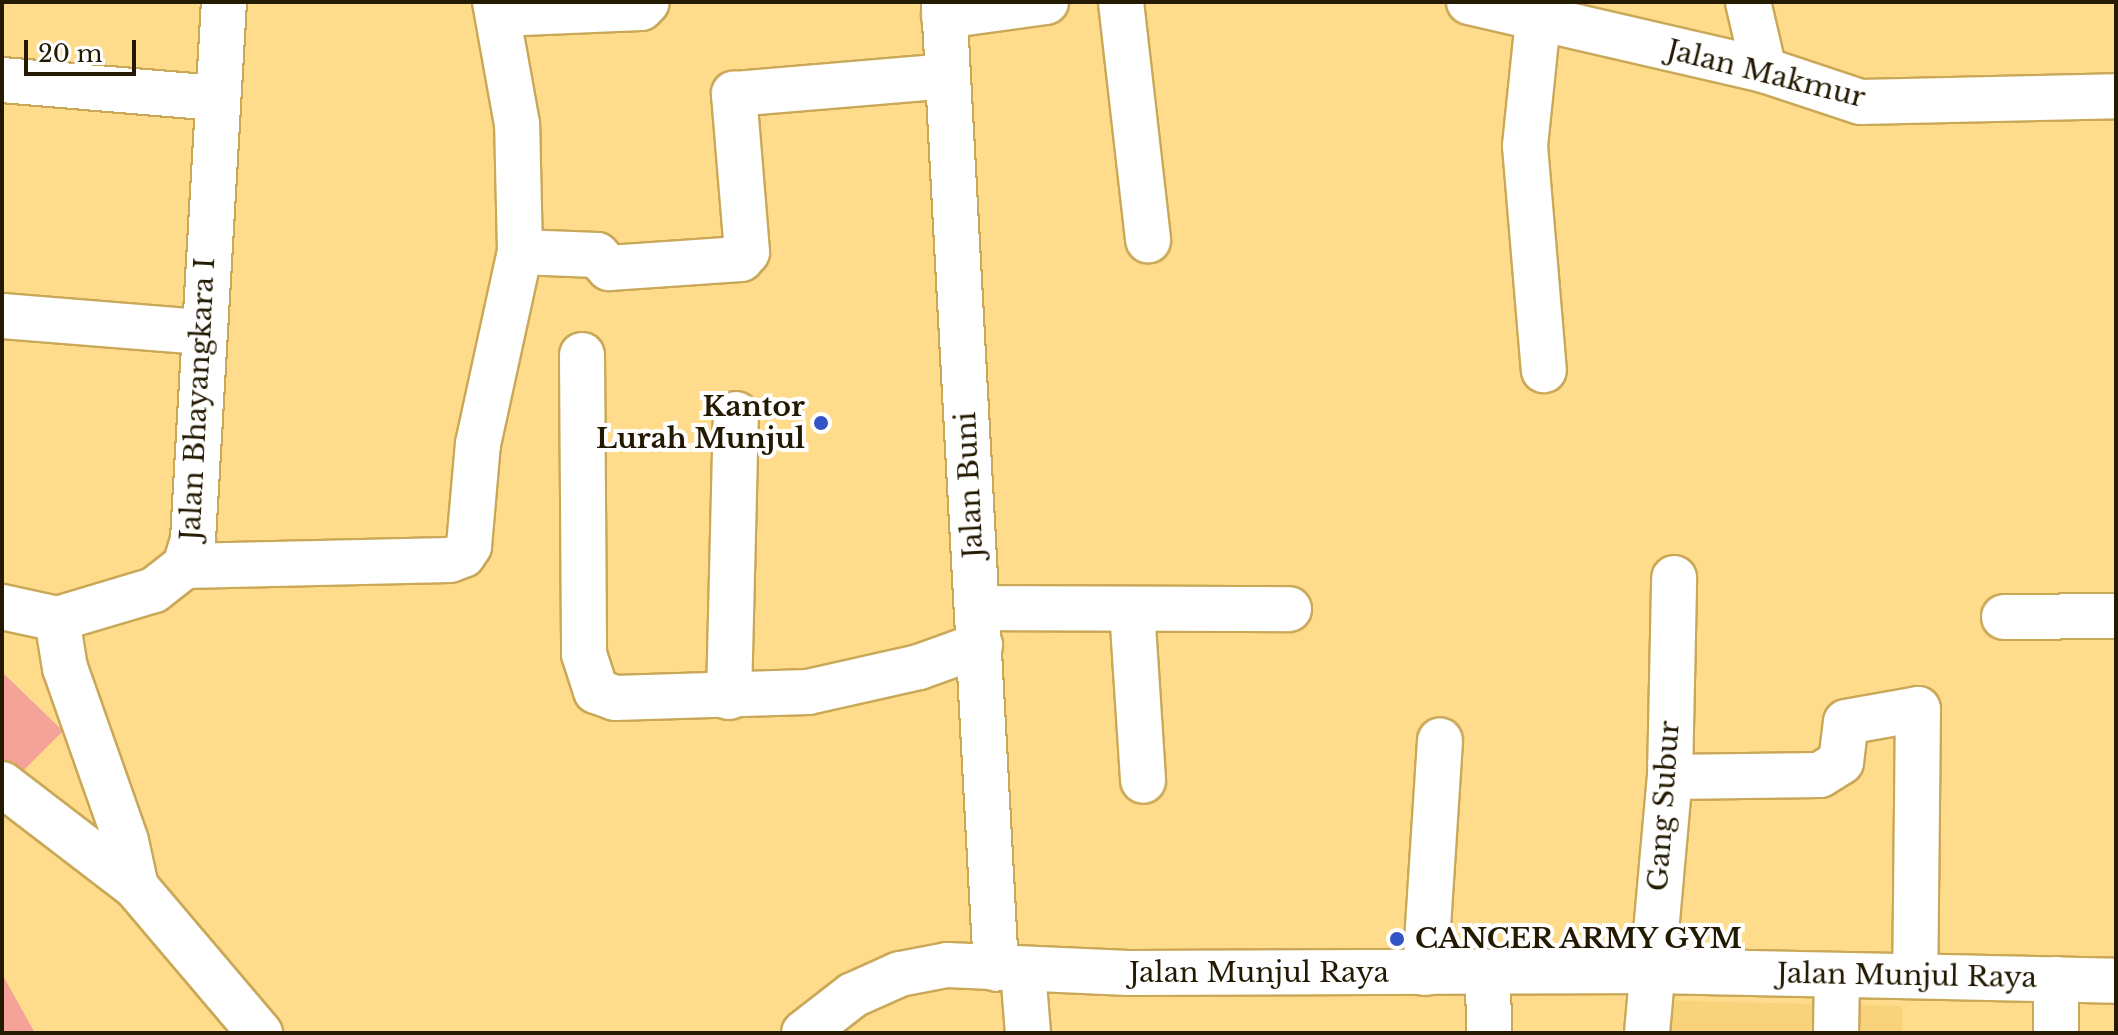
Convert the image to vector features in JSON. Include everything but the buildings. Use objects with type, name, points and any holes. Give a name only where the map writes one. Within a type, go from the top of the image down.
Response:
[{"type":"street","name":"Jalan Bhayangkara I","points":[[57,619],[154,590],[185,566],[193,539],[215,98],[224,2]]},
{"type":"street","points":[[185,566],[437,561],[463,555],[469,546],[478,444],[520,252],[517,124],[496,8],[641,8],[647,2]]},
{"type":"street","points":[[944,9],[1046,2]]},
{"type":"street","points":[[1121,2],[1148,240]]},
{"type":"street","name":"Jalan Makmur","points":[[1469,2],[1764,70],[1861,102],[2116,96]]},
{"type":"street","points":[[1748,2],[1764,70]]},
{"type":"street","name":"Jalan Buni","points":[[944,9],[978,626],[1010,970],[1028,1033]]},
{"type":"street","points":[[1538,20],[1525,146],[1544,370]]},
{"type":"street","points":[[520,252],[597,255],[609,268],[741,259],[747,252],[734,94],[947,76]]},
{"type":"street","points":[[2,80],[215,98]]},
{"type":"street","points":[[2,316],[202,332]]},
{"type":"street","points":[[582,355],[588,676],[596,691],[615,698],[729,697],[849,684],[919,667],[978,626],[1132,609],[1289,609]]},
{"type":"street","points":[[729,697],[736,414]]},
{"type":"street","name":"Gang Subur","points":[[1647,1033],[1670,777],[1674,578]]},
{"type":"street","points":[[2,607],[57,619],[65,668],[126,841],[136,887]]},
{"type":"street","points":[[1132,609],[1143,781]]},
{"type":"street","points":[[2004,617],[2116,616]]},
{"type":"street","points":[[1670,777],[1820,775],[1841,762],[1846,722],[1918,709],[1915,975]]},
{"type":"street","points":[[1425,973],[1440,740]]},
{"type":"street","points":[[2,784],[136,887],[260,1033]]},
{"type":"street","name":"Jalan Munjul Raya","points":[[804,1033],[853,995],[900,974],[947,965],[1010,970],[1654,971],[2116,981]]},
{"type":"street","points":[[1488,972],[1489,1033]]},
{"type":"street","points":[[1836,1033],[1837,975]]},
{"type":"street","points":[[2056,979],[2056,1033]]},
{"type":"shaded area","points":[[2,672],[63,731],[16,778],[2,764]]},
{"type":"shaded area","points":[[2,974],[35,1033],[2,1033]]},
{"type":"shaded area","points":[[1645,1000],[1902,1006],[1902,1033],[1644,1033]]},
{"type":"place","name":"Kantor Lurah Munjul","points":[[821,423]]},
{"type":"place","name":"CANCER ARMY GYM","points":[[1397,939]]}]
